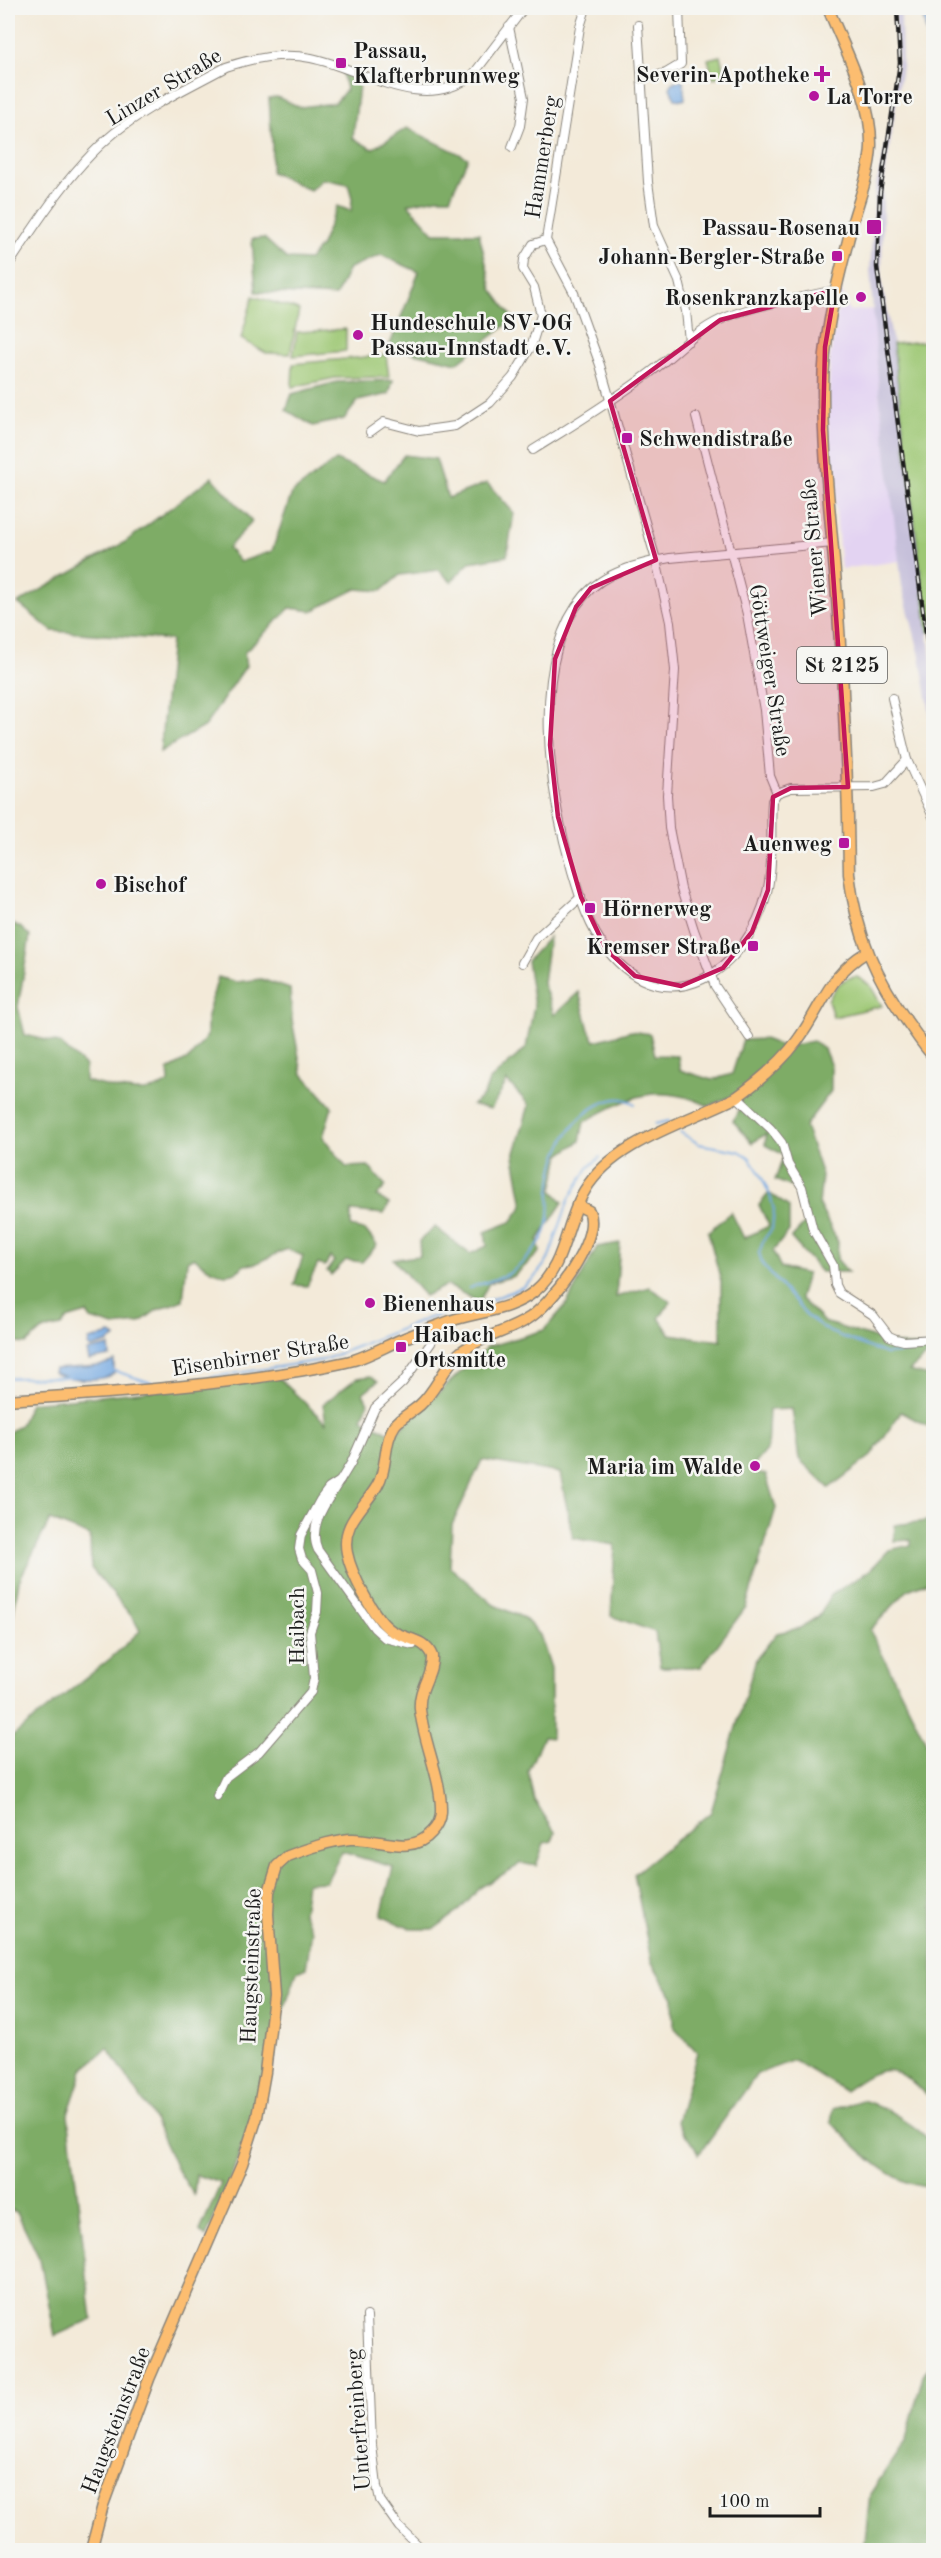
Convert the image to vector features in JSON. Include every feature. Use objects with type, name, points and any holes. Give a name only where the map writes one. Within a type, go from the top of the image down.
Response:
[{"type":"main road","name":"Wiener Straße","points":[[828,8],[861,91],[871,145],[835,290],[825,347],[823,387],[823,430],[842,663],[851,891],[867,952],[900,1012],[933,1057]]},
{"type":"main road","name":"Eisenbirner Straße","points":[[8,1400],[146,1391],[318,1368],[372,1354],[463,1317],[508,1306],[536,1290],[557,1262],[577,1205],[593,1177],[606,1164],[651,1137],[737,1097],[767,1074],[785,1056],[805,1029],[836,976],[852,961],[867,952]]},
{"type":"main road","name":"Haugsteinstraße","points":[[91,2550],[103,2505],[149,2379],[242,2164],[257,2117],[265,2072],[273,1996],[268,1904],[274,1873],[288,1856],[342,1840],[359,1839],[394,1845],[419,1842],[434,1831],[440,1818],[441,1803],[423,1726],[420,1701],[422,1688],[431,1667],[432,1656],[427,1647],[392,1631],[380,1619],[351,1566],[346,1546],[348,1528],[379,1482],[395,1425],[426,1399],[460,1353],[528,1320],[549,1300],[574,1268],[582,1253],[591,1221],[589,1211],[577,1205]]},
{"type":"street","name":"Linzer Straße","points":[[8,266],[45,210],[99,147],[122,127],[226,67],[242,61],[294,56],[313,58],[407,91],[432,92],[462,83],[472,76],[525,8]]},
{"type":"street","name":"Hammerberg","points":[[370,432],[384,422],[419,431],[454,426],[490,403],[513,376],[531,347],[541,315],[534,287],[523,269],[524,259],[533,244],[546,240],[580,27],[586,8]]},
{"type":"street","points":[[643,79],[666,73],[681,64],[679,8]]},
{"type":"street","points":[[638,25],[648,182],[654,226],[679,281],[686,311],[689,340]]},
{"type":"street","points":[[509,27],[524,98],[520,126],[512,147]]},
{"type":"street","points":[[546,240],[574,293],[600,365],[656,560],[675,661],[666,776],[669,828],[681,889],[715,986],[749,1037]]},
{"type":"street","points":[[533,450],[610,401],[652,371],[689,340],[720,320],[748,310],[835,290]]},
{"type":"street","points":[[696,417],[732,553]]},
{"type":"street","name":"Göttweiger Straße","points":[[832,543],[656,560],[623,570],[591,588],[570,617],[555,659],[550,715],[551,765],[561,833],[580,897],[598,937],[606,949],[635,976],[659,985],[681,986],[710,975],[737,954],[752,932],[768,890],[772,801],[777,793],[791,788],[848,787]]},
{"type":"street","name":"Göttweiger Straße","points":[[732,553],[747,614],[764,710],[770,776],[777,793]]},
{"type":"street","points":[[892,698],[908,760],[933,819]]},
{"type":"street","points":[[848,787],[874,787],[885,784],[908,760]]},
{"type":"street","points":[[522,963],[536,938],[580,897]]},
{"type":"street","points":[[737,1097],[764,1121],[782,1143],[792,1173],[802,1187],[813,1230],[833,1265],[835,1285],[839,1293],[873,1315],[889,1336],[904,1341],[933,1339]]},
{"type":"street","name":"Haibach","points":[[217,1796],[226,1777],[265,1746],[306,1699],[314,1685],[310,1632],[316,1612],[318,1593],[312,1570],[302,1558],[299,1541],[320,1500],[329,1488],[340,1481],[356,1453],[375,1408],[404,1382],[430,1343],[434,1333],[432,1328]]},
{"type":"street","points":[[340,1481],[316,1525],[314,1539],[318,1550],[368,1620],[385,1638],[413,1645],[415,1640]]},
{"type":"street","name":"Unterfreinberg","points":[[367,2316],[372,2445],[380,2500],[418,2549]]},
{"type":"highlighted area","points":[[835,290],[825,347],[823,430],[848,787],[791,788],[773,797],[768,890],[752,932],[723,968],[681,986],[635,976],[606,949],[581,897],[558,817],[550,745],[555,659],[576,607],[591,588],[656,560],[610,401],[720,320]]},
{"type":"shaded area","points":[[894,8],[900,8],[902,66],[883,190],[882,283],[893,344],[933,676],[933,732],[920,656],[902,586],[879,391],[870,270],[875,189],[889,130],[898,56]]},
{"type":"shaded area","points":[[841,288],[849,311],[874,309],[879,391],[900,561],[841,569],[828,421],[830,357]]},
{"type":"green space","points":[[720,56],[725,74],[713,78],[708,59]]},
{"type":"green space","points":[[342,71],[360,77],[353,138],[372,149],[407,128],[468,158],[450,198],[437,198],[408,204],[434,233],[479,233],[492,289],[514,319],[457,363],[389,347],[419,272],[381,255],[349,268],[336,296],[256,292],[252,239],[264,238],[287,259],[309,260],[321,245],[337,206],[351,211],[352,198],[348,184],[323,179],[310,190],[271,172],[269,98],[277,97],[300,107],[335,103],[346,90]]},
{"type":"green space","points":[[253,296],[299,310],[290,354],[266,353],[241,339]]},
{"type":"green space","points":[[346,329],[346,351],[293,356],[297,332]]},
{"type":"green space","points":[[933,339],[933,411],[929,341]]},
{"type":"green space","points":[[926,341],[934,451],[934,632],[928,632],[893,344]]},
{"type":"green space","points":[[386,355],[389,377],[335,378],[292,387],[293,364]]},
{"type":"green space","points":[[393,380],[389,394],[358,401],[344,419],[313,426],[286,410],[292,394],[337,382]]},
{"type":"green space","points":[[404,455],[436,459],[448,498],[487,483],[514,513],[507,556],[470,562],[451,582],[439,570],[400,575],[381,591],[356,589],[312,611],[290,608],[244,653],[246,666],[205,726],[160,752],[171,640],[52,631],[18,603],[125,542],[212,477],[252,521],[228,548],[240,562],[272,551],[292,493],[336,460],[384,481]]},
{"type":"green space","points":[[8,922],[20,927],[30,936],[18,1007],[25,1035],[59,1043],[85,1066],[85,1081],[106,1086],[139,1091],[159,1087],[169,1082],[168,1070],[190,1058],[207,1036],[207,1016],[218,977],[236,982],[261,979],[290,989],[292,1020],[302,1073],[332,1107],[323,1137],[346,1167],[368,1166],[386,1186],[377,1196],[389,1204],[384,1214],[351,1211],[351,1227],[366,1231],[377,1245],[362,1262],[346,1260],[331,1275],[327,1271],[334,1261],[330,1257],[325,1266],[318,1264],[307,1286],[294,1285],[303,1256],[287,1249],[255,1264],[244,1265],[232,1273],[225,1274],[212,1270],[194,1257],[187,1261],[183,1300],[157,1310],[139,1323],[114,1326],[91,1319],[87,1313],[67,1319],[61,1326],[42,1330],[26,1344],[8,1342]]},
{"type":"green space","points":[[549,937],[543,983],[554,1015],[579,992],[589,1030],[595,1041],[631,1031],[650,1034],[655,1055],[678,1056],[680,1070],[712,1080],[732,1074],[743,1040],[764,1039],[784,1047],[813,1041],[824,1049],[831,1066],[831,1091],[805,1126],[822,1175],[819,1205],[838,1242],[837,1259],[848,1272],[821,1272],[791,1238],[805,1223],[797,1189],[775,1180],[784,1155],[765,1145],[766,1134],[752,1143],[733,1121],[741,1106],[739,1093],[709,1106],[675,1095],[659,1094],[631,1099],[584,1122],[580,1141],[560,1155],[552,1190],[563,1202],[538,1240],[540,1252],[514,1276],[489,1283],[479,1302],[447,1285],[425,1296],[393,1259],[420,1256],[419,1241],[435,1227],[470,1254],[487,1246],[485,1232],[511,1222],[523,1206],[514,1156],[529,1105],[507,1081],[491,1109],[472,1105],[484,1095],[489,1081],[526,1048],[534,1006],[527,961]]},
{"type":"green space","points":[[857,977],[870,985],[882,1006],[833,1017],[828,1000],[843,981]]},
{"type":"green space","points":[[769,1193],[789,1207],[789,1231],[773,1251],[781,1268],[807,1274],[800,1298],[824,1322],[881,1340],[907,1346],[922,1346],[933,1351],[909,1371],[933,1377],[933,1429],[901,1412],[871,1456],[829,1488],[799,1459],[792,1409],[769,1410],[767,1450],[750,1470],[766,1475],[776,1508],[746,1607],[701,1667],[660,1667],[655,1632],[611,1616],[615,1545],[573,1538],[560,1473],[482,1460],[452,1525],[450,1567],[494,1605],[524,1618],[540,1635],[551,1668],[551,1738],[543,1737],[528,1771],[534,1800],[555,1832],[552,1841],[544,1843],[536,1866],[520,1863],[481,1887],[460,1910],[434,1929],[411,1929],[381,1916],[393,1867],[342,1852],[326,1882],[307,1883],[303,1913],[312,1931],[306,1968],[297,1972],[275,2036],[255,2108],[231,2177],[206,2237],[200,2231],[221,2183],[196,2175],[194,2195],[175,2166],[151,2113],[108,2048],[83,2070],[68,2114],[92,2319],[55,2336],[40,2260],[17,2212],[8,2209],[8,1740],[111,1658],[140,1631],[133,1618],[91,1568],[90,1536],[50,1520],[19,1581],[8,1645],[8,1433],[20,1425],[30,1403],[279,1378],[326,1423],[323,1404],[357,1378],[371,1376],[378,1381],[363,1393],[368,1403],[362,1419],[394,1435],[487,1347],[544,1330],[566,1305],[597,1247],[620,1243],[616,1297],[649,1287],[671,1302],[659,1318],[670,1334],[721,1341],[721,1281],[708,1232],[731,1212],[744,1238],[769,1226],[759,1205]]},
{"type":"green space","points":[[933,1520],[933,1580],[908,1590],[870,1630],[933,1756],[933,2100],[909,2080],[891,2071],[872,2074],[845,2091],[794,2060],[757,2074],[699,2154],[677,2122],[697,2052],[674,2027],[673,1998],[651,1961],[634,1874],[711,1812],[756,1659],[777,1633],[800,1628],[820,1615],[831,1595],[870,1570],[889,1550],[911,1545],[911,1540],[894,1541],[895,1525]]},
{"type":"green space","points":[[862,2100],[900,2117],[933,2143],[933,2187],[918,2186],[890,2174],[864,2154],[831,2122],[833,2109]]},
{"type":"green space","points":[[933,2360],[933,2550],[864,2550],[870,2494],[906,2440],[923,2375]]},
{"type":"water","points":[[921,8],[933,8],[933,63]]},
{"type":"water","points":[[683,81],[685,99],[683,100],[675,99],[670,88],[673,82]]},
{"type":"water","points":[[111,1334],[116,1337],[107,1343],[91,1348],[88,1346],[89,1340]]},
{"type":"water","points":[[109,1346],[110,1356],[89,1360],[87,1351]]},
{"type":"water","points":[[114,1361],[114,1373],[101,1378],[75,1378],[53,1372],[54,1369],[99,1366]]},
{"type":"waterway","name":"Haibach","points":[[469,1288],[508,1274],[539,1244],[548,1223],[551,1179],[558,1153],[579,1120],[589,1111],[610,1100],[622,1099],[635,1104]]},
{"type":"waterway","name":"Haibach","points":[[655,1124],[669,1121]]},
{"type":"waterway","name":"Haibach","points":[[680,1132],[699,1144],[739,1151],[749,1157],[770,1195],[774,1210],[772,1229],[764,1239],[759,1253],[763,1265],[808,1317],[830,1332],[886,1354],[907,1352],[934,1345]]},
{"type":"waterway","points":[[199,1379],[323,1360],[429,1318],[488,1301],[523,1287],[534,1278],[548,1260],[569,1199],[588,1168],[600,1157]]},
{"type":"waterway","points":[[112,1370],[155,1384]]},
{"type":"waterway","points":[[8,1378],[74,1377]]},
{"type":"railway","points":[[897,8],[900,63],[880,192],[877,267],[934,693]]},
{"type":"place","name":"Passau, Klafterbrunnweg","points":[[341,63]]},
{"type":"place","name":"Severin-Apotheke","points":[[822,74]]},
{"type":"place","name":"La Torre","points":[[814,96]]},
{"type":"place","name":"Passau-Rosenau","points":[[874,227]]},
{"type":"place","name":"Johann-Bergler-Straße","points":[[837,256]]},
{"type":"place","name":"Rosenkranzkapelle","points":[[861,297]]},
{"type":"place","name":"Hundeschule SV-OG Passau-Innstadt e.V.","points":[[358,335]]},
{"type":"place","name":"Schwendistraße","points":[[627,438]]},
{"type":"place","name":"Auenweg","points":[[844,843]]},
{"type":"place","name":"Bischof","points":[[101,884]]},
{"type":"place","name":"Hörnerweg","points":[[590,908]]},
{"type":"place","name":"Kremser Straße","points":[[753,946]]},
{"type":"place","name":"Bienenhaus","points":[[370,1303]]},
{"type":"place","name":"Haibach Ortsmitte","points":[[401,1347]]},
{"type":"place","name":"Maria im Walde","points":[[755,1466]]}]
